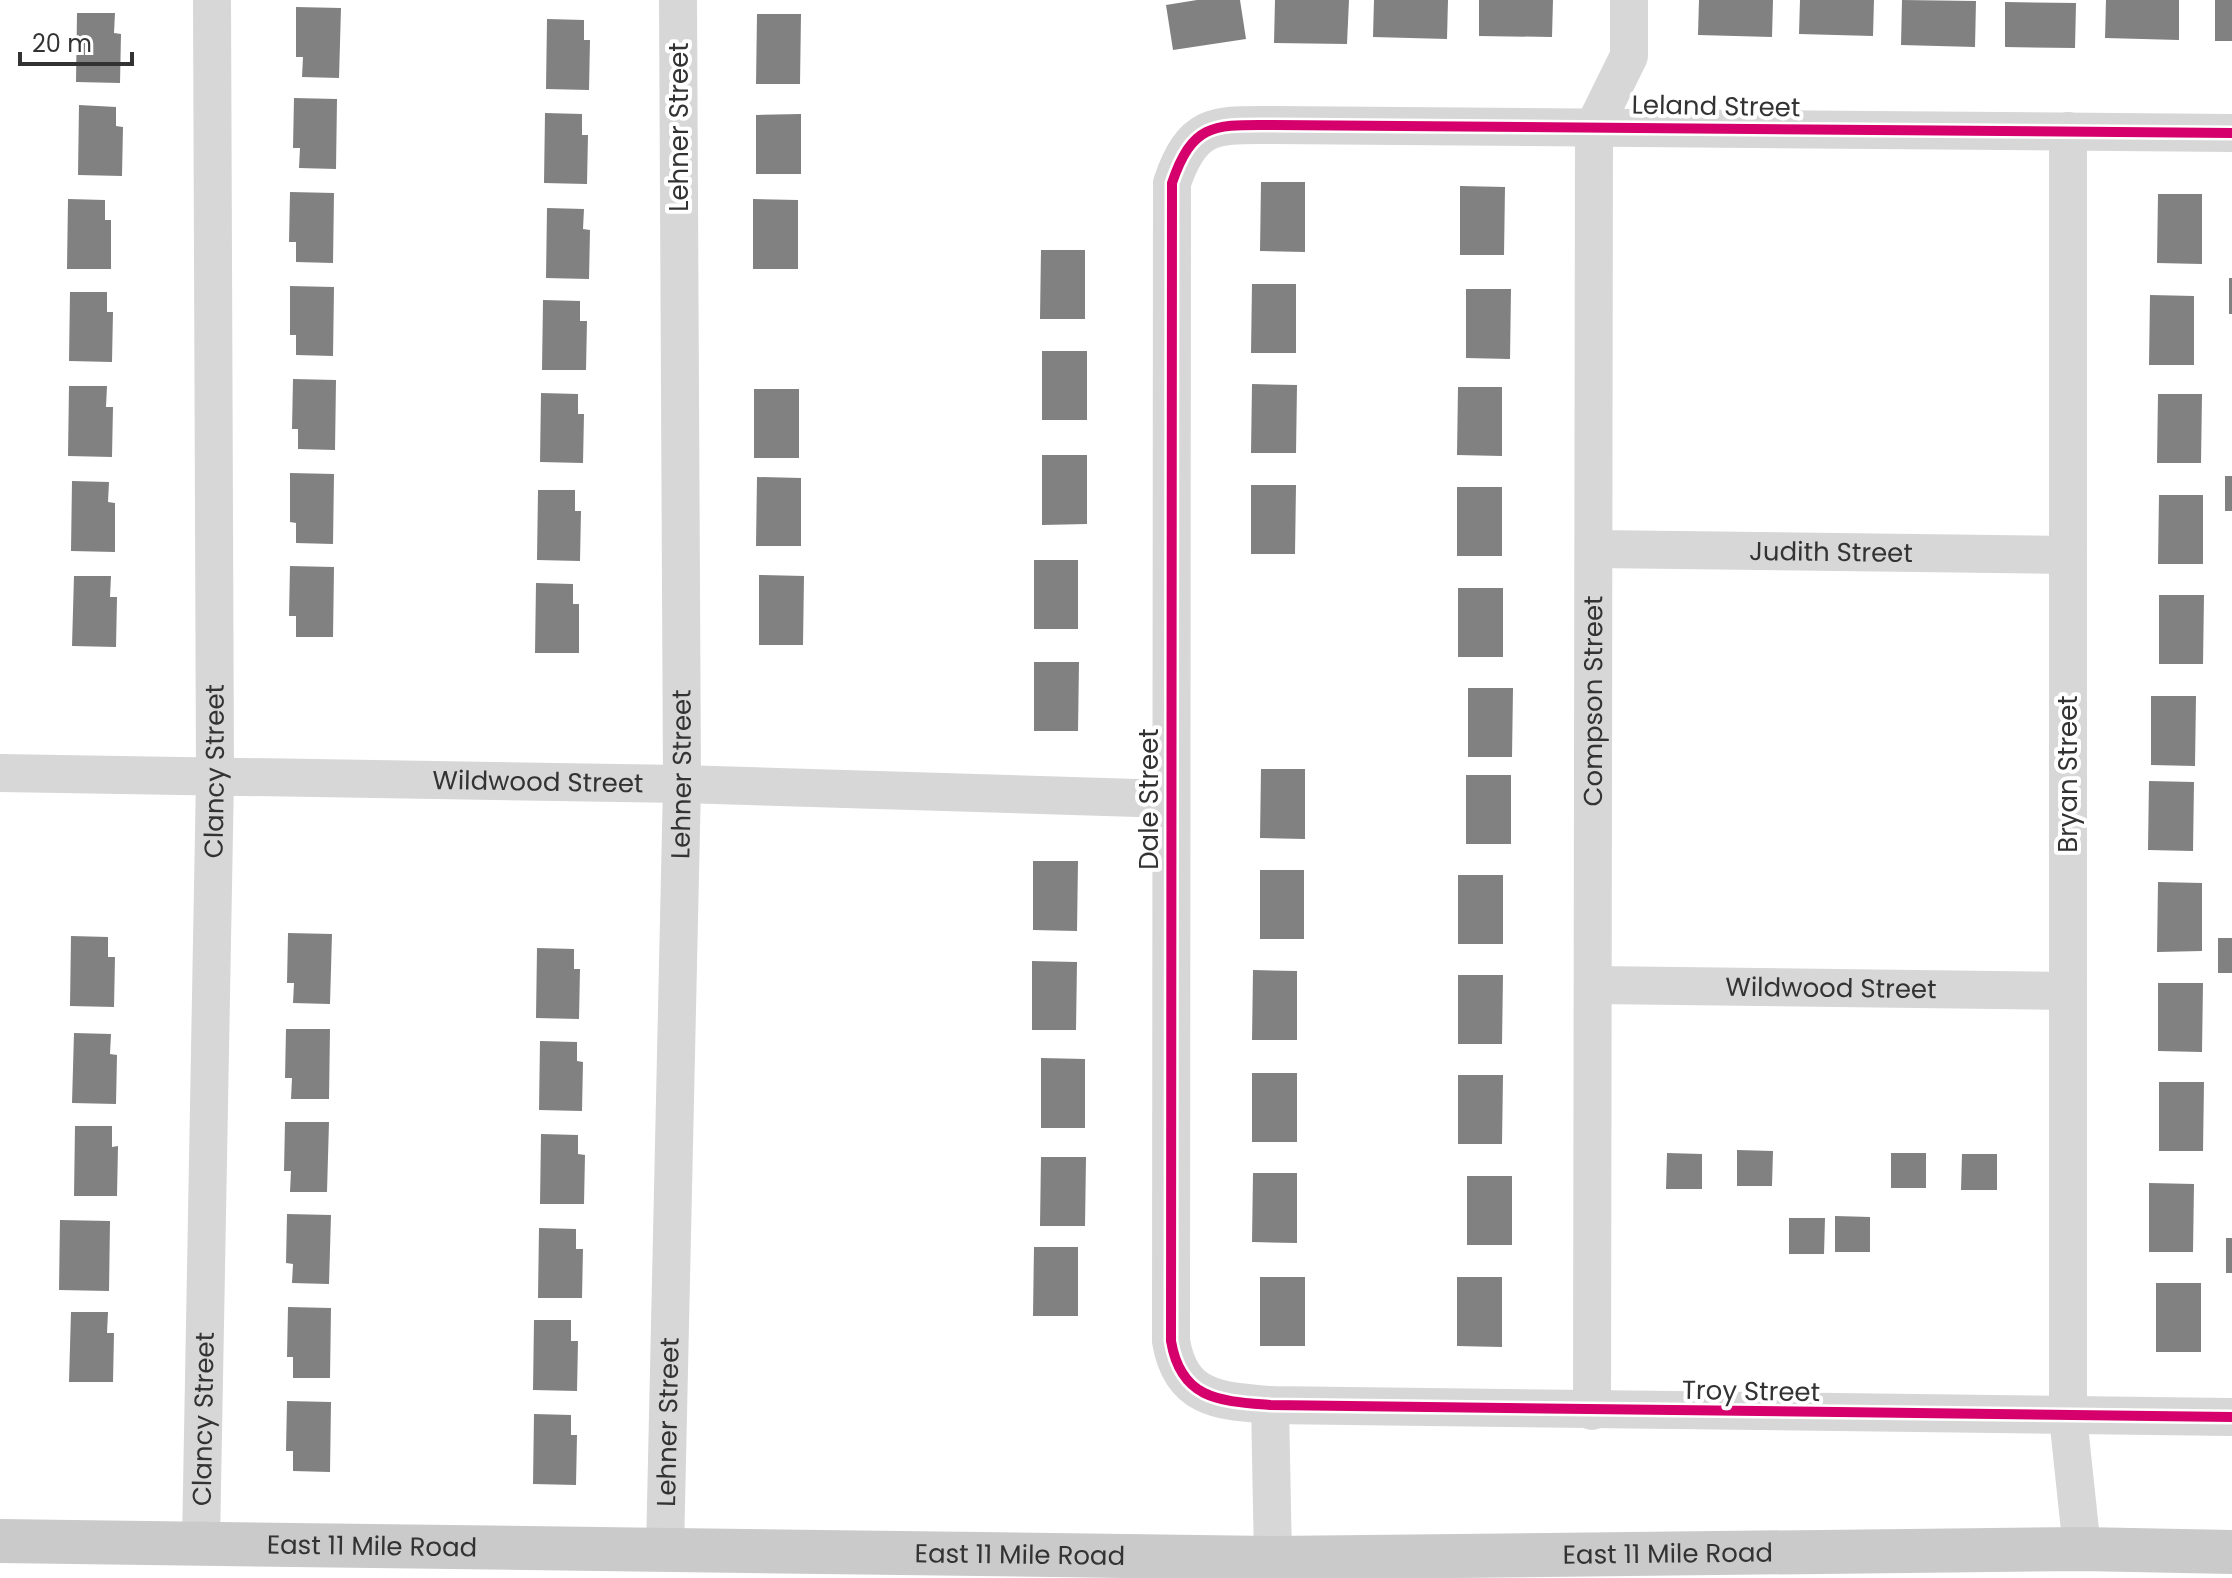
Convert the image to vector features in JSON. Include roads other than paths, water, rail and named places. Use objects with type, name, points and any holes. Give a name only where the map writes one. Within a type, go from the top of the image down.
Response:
[{"type":"main road","name":"East 11 Mile Road","points":[[0,1541],[1273,1558],[2082,1549],[2232,1552]]},
{"type":"street","name":"Clancy Street","points":[[201,1543],[215,777],[212,0]]},
{"type":"street","name":"Lehner Street","points":[[665,1550],[682,784],[678,0]]},
{"type":"street","name":"Compson Street","points":[[1592,1411],[1594,127],[1629,56],[1629,0]]},
{"type":"street","name":"Leland Street","points":[[1200,133],[1221,125],[2232,133]]},
{"type":"street","name":"Bryan Street","points":[[2068,131],[2068,1417],[2082,1549]]},
{"type":"street","name":"Dale Street","points":[[1200,133],[1178,165],[1172,183],[1171,1341],[1175,1363],[1186,1381],[1208,1397],[1270,1405]]},
{"type":"street","name":"Judith Street","points":[[1595,549],[2068,555]]},
{"type":"street","name":"Wildwood Street","points":[[0,773],[682,784],[1170,799]]},
{"type":"street","name":"Wildwood Street","points":[[1595,985],[2068,991]]},
{"type":"street","name":"Troy Street","points":[[1270,1405],[2232,1417]]},
{"type":"street","points":[[1270,1405],[1273,1558]]}]
